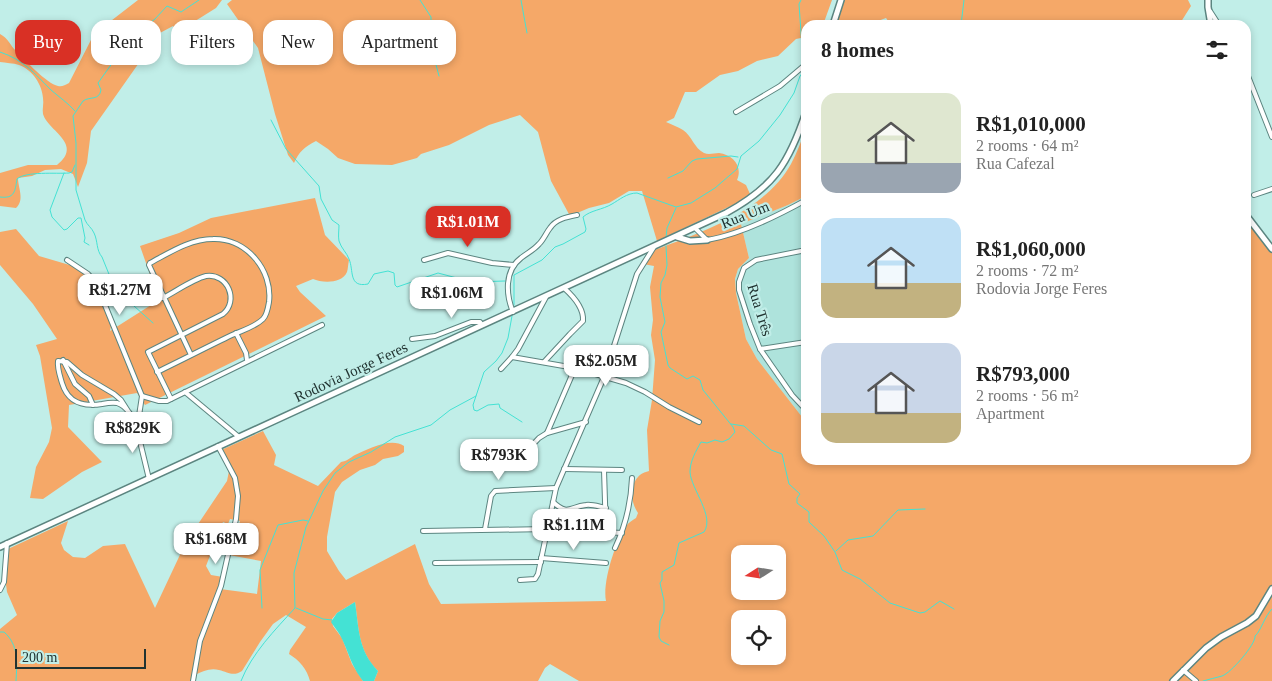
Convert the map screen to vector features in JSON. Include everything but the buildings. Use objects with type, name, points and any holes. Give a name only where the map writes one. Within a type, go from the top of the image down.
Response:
[{"type":"main road","points":[[835,20],[841,0]]},
{"type":"main road","points":[[1208,0],[1209,20]]},
{"type":"main road","name":"Rodovia Jorge Feres","points":[[0,547],[546,297],[739,206],[756,195],[770,182],[791,152],[801,125]]},
{"type":"main road","points":[[1251,221],[1272,248]]},
{"type":"main road","points":[[676,237],[690,241],[707,240]]},
{"type":"main road","points":[[1173,681],[1221,637],[1256,616],[1272,589]]},
{"type":"street","points":[[1208,7],[1216,20]]},
{"type":"street","points":[[736,112],[780,86],[801,68]]},
{"type":"street","points":[[1251,84],[1272,137]]},
{"type":"street","points":[[1254,195],[1272,189]]},
{"type":"street","name":"Rua Um","points":[[695,228],[707,240],[741,230],[801,202]]},
{"type":"street","points":[[513,312],[508,287],[510,272],[514,265],[520,258],[540,244],[554,223],[560,219],[577,215]]},
{"type":"street","points":[[157,372],[259,322],[266,315],[269,287],[264,270],[247,251],[234,243],[214,238],[195,242],[150,263],[150,269],[191,355]]},
{"type":"street","points":[[520,580],[532,580],[537,577],[556,488],[604,377],[635,280],[654,247]]},
{"type":"street","name":"Rua Três","points":[[801,251],[756,260],[744,268],[740,275],[739,290],[760,349],[801,404]]},
{"type":"street","points":[[424,260],[448,253],[492,263],[514,265]]},
{"type":"street","points":[[68,260],[88,274],[96,283],[142,396],[137,426],[149,479]]},
{"type":"street","points":[[163,298],[200,278],[209,276],[219,278],[229,289],[231,300],[228,310],[223,314],[148,352],[170,399]]},
{"type":"street","points":[[544,362],[583,322],[581,310],[564,288]]},
{"type":"street","points":[[500,369],[512,357],[546,297]]},
{"type":"street","points":[[412,339],[435,336],[471,322],[480,322],[482,325]]},
{"type":"street","points":[[142,396],[162,401],[170,399],[322,325]]},
{"type":"street","points":[[236,333],[246,353],[247,360]]},
{"type":"street","points":[[760,349],[801,343]]},
{"type":"street","points":[[512,357],[531,362],[544,362],[575,368],[636,387],[699,422]]},
{"type":"street","points":[[128,411],[116,403],[93,405],[78,403],[68,396],[64,388],[58,360],[63,360],[82,375],[122,400],[137,426]]},
{"type":"street","points":[[63,360],[72,379],[89,396],[93,405]]},
{"type":"street","points":[[548,433],[575,368]]},
{"type":"street","points":[[185,392],[239,437]]},
{"type":"street","points":[[523,455],[539,438],[548,433],[586,422]]},
{"type":"street","points":[[193,681],[200,641],[221,586],[236,520],[238,496],[236,478],[218,446]]},
{"type":"street","points":[[564,469],[622,470]]},
{"type":"street","points":[[604,470],[606,533]]},
{"type":"street","points":[[615,548],[622,533],[630,502],[632,478]]},
{"type":"street","points":[[485,529],[491,496],[495,491],[556,488]]},
{"type":"street","points":[[553,502],[562,510],[586,505],[606,508]]},
{"type":"street","points":[[423,531],[548,529],[622,533]]},
{"type":"street","points":[[0,590],[4,582],[7,543]]},
{"type":"street","points":[[435,563],[541,560],[606,563]]},
{"type":"street","points":[[1183,670],[1196,681]]},
{"type":"shaded area","points":[[138,0],[222,0],[216,8],[197,20],[171,20],[171,27],[161,32],[161,20],[112,20]]},
{"type":"shaded area","points":[[232,0],[832,0],[825,20],[801,20],[801,38],[796,39],[778,56],[757,61],[738,71],[720,75],[696,92],[685,92],[674,118],[666,122],[683,130],[704,153],[724,154],[736,162],[739,170],[737,180],[746,185],[750,194],[739,202],[657,241],[642,191],[629,191],[609,203],[589,208],[570,216],[551,181],[538,132],[520,115],[489,125],[449,145],[421,154],[417,158],[392,165],[355,164],[338,158],[316,141],[302,150],[294,163],[288,155],[258,48],[253,41],[253,20],[238,20],[227,4]]},
{"type":"shaded area","points":[[843,0],[1188,0],[1191,6],[1182,20],[887,20],[886,18],[881,20],[837,20]]},
{"type":"shaded area","points":[[0,34],[5,37],[15,50],[15,64],[0,62]]},
{"type":"shaded area","points":[[91,40],[91,65],[137,65],[91,131],[87,163],[78,187],[73,174],[61,169],[45,170],[32,176],[18,178],[21,198],[16,208],[0,206],[0,173],[28,165],[57,165],[67,151],[66,144],[43,114],[43,100],[39,83],[29,70],[19,65],[30,65],[53,84],[62,86],[69,83],[78,65],[81,65],[81,59]]},
{"type":"shaded area","points":[[801,141],[801,198],[741,224],[749,258],[738,269],[735,279],[736,293],[746,339],[757,359],[801,416],[801,465],[1251,465],[1251,227],[1272,252],[1272,681],[579,681],[550,664],[545,668],[538,681],[374,681],[378,671],[367,656],[360,639],[355,602],[337,613],[332,619],[333,626],[342,638],[352,664],[363,681],[310,681],[302,665],[289,654],[306,627],[286,615],[273,624],[242,671],[236,674],[216,669],[204,671],[195,675],[195,681],[0,681],[0,629],[17,615],[7,592],[8,549],[68,521],[61,543],[64,550],[73,557],[85,558],[103,546],[125,544],[155,608],[186,542],[227,481],[230,466],[219,451],[263,431],[276,455],[274,465],[318,486],[341,462],[355,455],[386,443],[404,446],[404,452],[398,456],[383,459],[375,465],[360,470],[342,482],[335,492],[327,537],[327,551],[346,580],[415,544],[429,584],[441,604],[606,601],[606,584],[614,550],[628,524],[636,518],[638,513],[633,500],[633,485],[639,476],[649,471],[647,430],[652,400],[655,360],[651,335],[653,320],[650,287],[654,266],[643,264],[649,254],[647,253],[707,229],[746,209],[764,196],[779,181],[791,164]],"holes":[[[230,519],[240,521],[229,555],[261,561],[257,594],[220,589],[223,577],[211,575],[206,566],[223,522],[228,524]]]},
{"type":"shaded area","points":[[315,198],[325,235],[349,260],[347,272],[341,279],[326,282],[313,279],[296,286],[326,316],[145,405],[137,393],[69,405],[68,427],[102,462],[82,472],[43,499],[30,498],[36,467],[49,442],[52,428],[40,356],[36,345],[57,339],[33,304],[0,265],[0,232],[16,229],[39,256],[73,266],[96,279],[101,284],[110,312],[112,321],[110,331],[159,300],[140,246],[179,233],[211,218]]},
{"type":"shaded area","points":[[801,198],[801,416],[757,359],[746,339],[736,293],[735,279],[738,269],[749,258],[741,224]]},
{"type":"water","points":[[355,602],[360,639],[371,663],[378,671],[374,681],[363,681],[353,665],[341,637],[331,622],[337,613]]},
{"type":"waterway","points":[[153,323],[115,289],[99,251],[94,233],[85,220],[76,190],[76,143],[73,116],[83,101],[98,96],[101,90],[98,83],[117,53],[129,43],[134,35],[155,19],[167,6],[181,12],[199,0]]},
{"type":"waterway","points":[[420,0],[431,17],[429,38],[439,76]]},
{"type":"waterway","points":[[521,0],[527,33]]},
{"type":"waterway","points":[[801,0],[799,4],[801,32]]},
{"type":"waterway","points":[[962,20],[964,0]]},
{"type":"waterway","points":[[0,52],[16,59],[28,68],[75,111]]},
{"type":"waterway","points":[[514,305],[514,275],[542,260],[555,247],[585,232],[583,217],[586,215],[633,193],[676,207],[691,203],[715,188],[737,169],[741,156],[759,141],[780,115],[794,93],[801,75]]},
{"type":"waterway","points":[[271,120],[286,149],[319,186],[321,199],[332,220],[339,225],[339,241],[348,257],[353,277],[357,283],[362,285],[368,284],[374,274],[388,271],[394,273],[395,285],[397,287],[438,273],[472,282],[505,281]]},
{"type":"waterway","points":[[668,178],[683,171],[692,161],[697,159],[738,157]]},
{"type":"waterway","points":[[0,197],[9,197],[15,190],[17,179],[21,176],[69,173],[72,172],[75,165]]},
{"type":"waterway","points":[[64,173],[50,210],[52,217],[64,230],[78,218],[81,218],[84,242],[89,245]]},
{"type":"waterway","points":[[666,238],[667,228],[676,208]]},
{"type":"waterway","points":[[666,246],[667,265],[661,283],[660,297],[665,322],[661,332],[668,365],[687,379],[693,376],[700,380],[703,390],[735,432],[729,439],[722,442],[715,440],[707,443],[701,442],[692,460],[690,468],[691,479],[705,510],[707,526],[704,532],[679,543],[674,565],[662,572],[660,583],[664,601],[664,612],[660,621],[659,637],[661,641],[669,645]]},
{"type":"waterway","points":[[512,316],[508,338],[502,353],[484,372],[473,405],[474,410],[477,411],[488,405],[499,404],[500,408],[522,422]]},
{"type":"waterway","points":[[241,681],[258,651],[295,608],[294,573],[306,527],[323,491],[335,473],[349,462],[371,452],[395,437],[431,425],[450,410],[476,396]]},
{"type":"waterway","points":[[731,424],[744,426],[771,450],[782,454],[789,484],[800,494],[797,498],[797,503],[809,512],[809,522],[824,536],[835,552],[842,570],[860,579],[890,603],[920,613],[925,612],[940,601],[954,609]]},
{"type":"waterway","points":[[836,551],[848,540],[873,536],[898,510],[925,509]]},
{"type":"waterway","points":[[262,608],[260,570],[278,525],[303,520],[308,521]]},
{"type":"waterway","points":[[296,608],[323,619],[332,620]]},
{"type":"waterway","points":[[1203,681],[1222,676],[1237,664],[1252,645],[1255,636],[1272,609]]},
{"type":"waterway","points":[[0,632],[4,632],[9,637],[15,648],[17,661],[16,681]]}]
